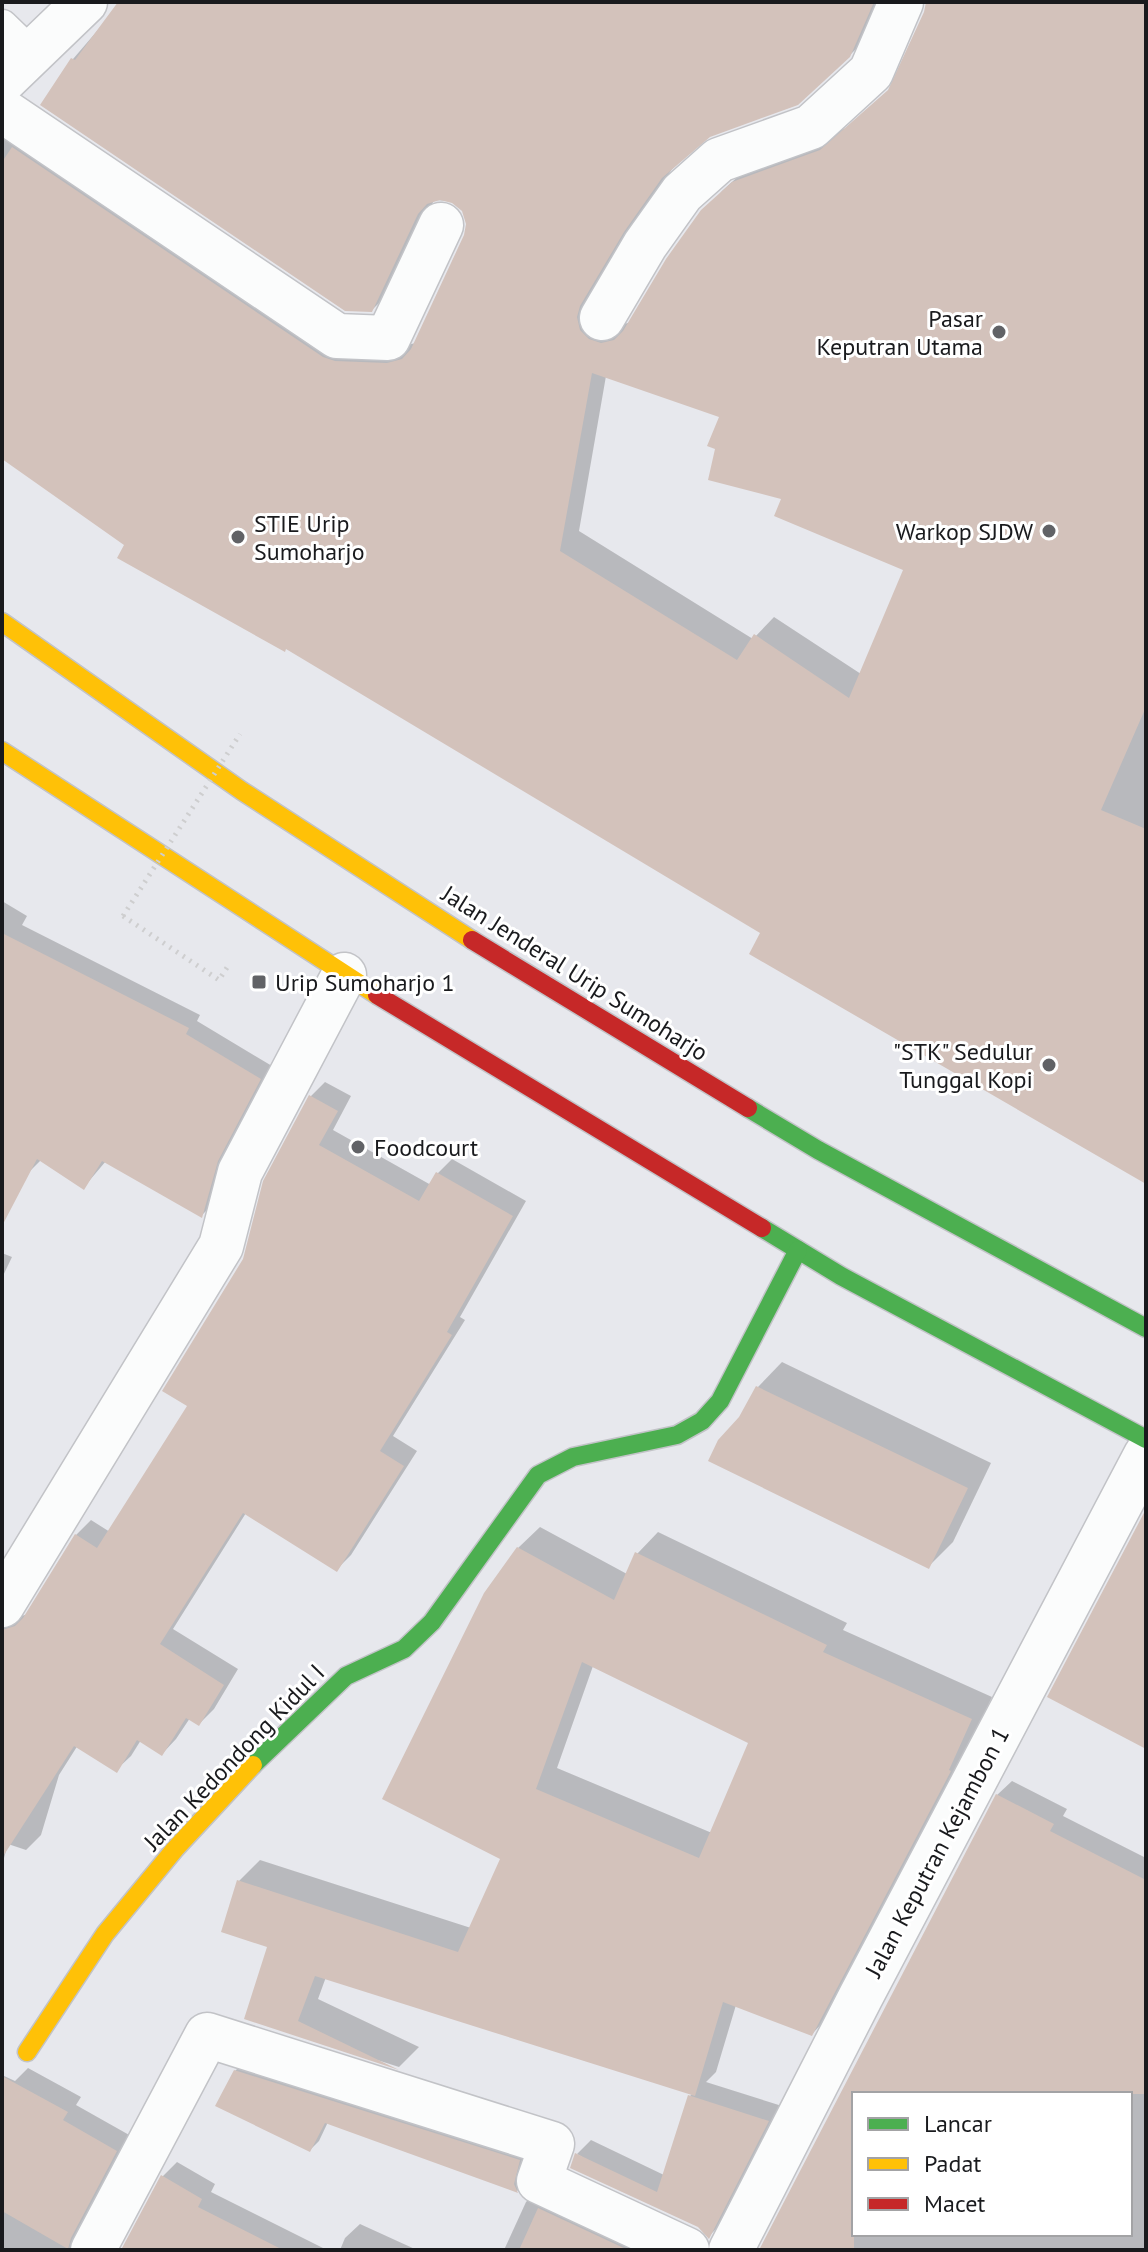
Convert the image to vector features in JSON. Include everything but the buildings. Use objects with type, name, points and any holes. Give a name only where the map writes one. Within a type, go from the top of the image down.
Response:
[{"type":"main road","name":"Jalan Jenderal Urip Sumoharjo","points":[[2,622],[242,791],[523,973],[818,1150],[1146,1328]]},
{"type":"main road","points":[[2,751],[344,975],[798,1250],[855,1284],[1146,1439]]},
{"type":"main road","name":"Jalan Kedondong Kidul I","points":[[27,2052],[105,1934],[175,1849],[281,1736],[346,1676],[404,1649],[432,1622],[538,1475],[573,1457],[677,1435],[702,1421],[720,1401],[798,1250]]},
{"type":"street","points":[[12,54],[85,2]]},
{"type":"street","points":[[602,318],[645,245],[682,193],[719,160],[811,127],[871,72],[901,2]]},
{"type":"street","points":[[2,110],[337,336],[388,338],[441,225]]},
{"type":"street","points":[[2,1605],[221,1246],[240,1172],[344,975]]},
{"type":"street","name":"Jalan Keputran Kejambon 1","points":[[731,2250],[854,2009],[1146,1455]]},
{"type":"street","points":[[93,2250],[207,2035],[552,2144],[539,2181],[687,2250]]},
{"type":"path","points":[[123,916],[240,734]]},
{"type":"traffic: fast","points":[[748,1108],[818,1150],[1146,1328]]},
{"type":"traffic: fast","points":[[762,1228],[841,1276],[1146,1439]]},
{"type":"traffic: fast","points":[[253,1765],[346,1676],[404,1649],[432,1622],[538,1475],[573,1457],[677,1435],[702,1421],[720,1401],[798,1250]]},
{"type":"traffic: slow","points":[[2,622],[242,791],[472,940]]},
{"type":"traffic: slow","points":[[2,751],[377,995]]},
{"type":"traffic: slow","points":[[27,2052],[105,1934],[175,1849],[253,1765]]},
{"type":"traffic: jam","points":[[472,940],[748,1108]]},
{"type":"traffic: jam","points":[[377,995],[762,1228]]},
{"type":"place","name":"Pasar Keputran Utama","points":[[999,332]]},
{"type":"place","name":"Warkop SJDW","points":[[1049,531]]},
{"type":"place","name":"STIE Urip Sumoharjo","points":[[238,537]]},
{"type":"place","name":"Urip Sumoharjo 1","points":[[259,982]]},
{"type":"place","name":"\"STK\" Sedulur Tunggal Kopi","points":[[1049,1065]]},
{"type":"place","name":"Foodcourt","points":[[358,1147]]}]
